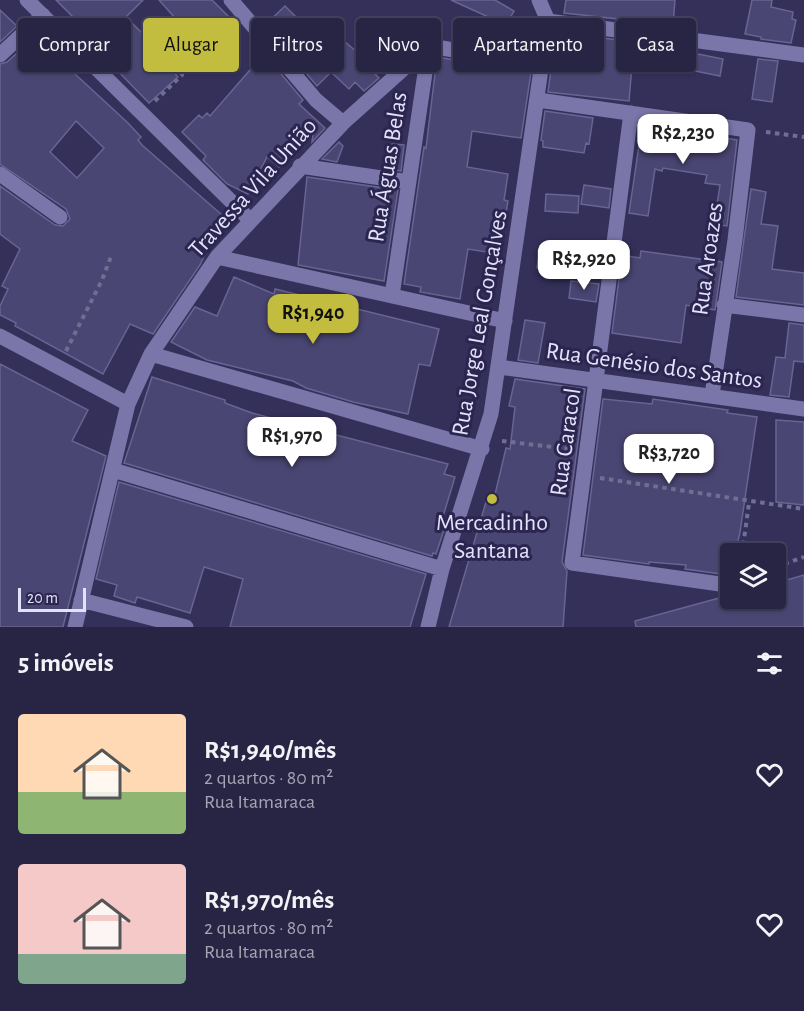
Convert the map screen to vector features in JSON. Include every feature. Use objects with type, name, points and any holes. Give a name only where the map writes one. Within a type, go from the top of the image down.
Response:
[{"type":"street","points":[[27,0],[250,220]]},
{"type":"street","points":[[539,0],[547,18]]},
{"type":"street","points":[[235,6],[316,100],[343,123]]},
{"type":"street","points":[[0,55],[43,15]]},
{"type":"street","points":[[604,28],[804,55]]},
{"type":"street","name":"Travessa Vila União","points":[[75,627],[128,404],[151,354],[217,257],[300,166],[343,123],[400,72]]},
{"type":"street","name":"Rua Águas Belas","points":[[392,296],[425,72]]},
{"type":"street","name":"Rua Jorge Leal Gonçalves","points":[[428,627],[442,569],[483,444],[499,367],[542,72]]},
{"type":"street","points":[[538,100],[748,130]]},
{"type":"street","name":"Rua Caracol","points":[[631,113],[572,562],[720,584]]},
{"type":"street","name":"Rua Aroazes","points":[[712,395],[735,240],[748,130]]},
{"type":"street","points":[[300,166],[410,182]]},
{"type":"street","points":[[0,174],[60,218]]},
{"type":"street","points":[[217,257],[505,321]]},
{"type":"street","points":[[724,305],[804,315]]},
{"type":"street","points":[[0,336],[58,364],[128,404]]},
{"type":"street","points":[[151,354],[483,444]]},
{"type":"street","name":"Rua Genésio dos Santos","points":[[499,367],[804,409]]},
{"type":"street","points":[[113,470],[442,569]]},
{"type":"street","points":[[81,600],[186,627]]},
{"type":"path","points":[[142,112],[182,75],[182,68],[235,6]]},
{"type":"path","points":[[748,130],[804,137]]},
{"type":"path","points":[[58,364],[102,280],[112,254]]},
{"type":"path","points":[[483,444],[588,452]]},
{"type":"path","points":[[584,476],[748,503],[804,509]]},
{"type":"path","points":[[743,543],[748,503]]},
{"type":"path","points":[[786,563],[804,557]]},
{"type":"building","points":[[56,0],[143,0],[127,18],[74,18]]},
{"type":"building","points":[[159,0],[212,0],[228,16],[226,18],[175,18]]},
{"type":"building","points":[[451,0],[495,0],[514,11],[510,18],[491,18]]},
{"type":"building","points":[[566,0],[675,0],[674,18],[616,19],[564,13]]},
{"type":"building","points":[[752,0],[772,0],[771,7],[793,12],[792,19],[796,20],[791,43],[761,39],[761,37],[745,34]]},
{"type":"building","points":[[285,6],[297,18],[272,18]]},
{"type":"building","points":[[0,10],[17,26],[0,42]]},
{"type":"building","points":[[131,22],[143,34],[143,72],[174,72],[178,77],[149,103],[119,72],[131,72]]},
{"type":"building","points":[[604,38],[616,40],[616,72],[631,72],[629,101],[548,92],[551,72],[582,73],[580,72],[604,72]]},
{"type":"building","points":[[344,41],[356,51],[356,72],[373,72],[379,78],[364,91],[355,82],[349,89],[331,72],[344,72]]},
{"type":"building","points":[[18,52],[18,72],[73,72],[128,123],[141,137],[138,140],[142,145],[230,222],[208,248],[200,265],[153,334],[130,324],[103,374],[15,326],[16,323],[0,315],[0,306],[8,289],[2,286],[20,249],[0,234],[0,186],[55,225],[63,226],[70,219],[66,209],[0,164],[0,64],[7,62]],"holes":[[[76,121],[104,148],[77,178],[50,152]]]},
{"type":"building","points":[[698,54],[723,59],[720,76],[696,71]]},
{"type":"building","points":[[441,58],[453,60],[453,72],[531,72],[521,138],[472,131],[467,167],[508,174],[504,200],[508,201],[499,254],[468,249],[460,299],[420,292],[421,287],[404,284],[424,147],[426,148],[435,72],[441,72]]},
{"type":"building","points":[[758,59],[778,61],[772,102],[752,99]]},
{"type":"building","points":[[251,69],[251,72],[279,72],[303,100],[299,104],[325,128],[312,142],[314,124],[279,167],[267,157],[248,194],[227,184],[203,160],[206,156],[182,132],[199,115],[202,118],[207,113],[210,116]]},
{"type":"building","points":[[305,72],[331,72],[317,86]]},
{"type":"building","points":[[545,111],[593,118],[589,144],[586,143],[584,153],[543,147],[541,140]]},
{"type":"building","points":[[642,125],[737,140],[727,226],[714,224],[720,185],[705,183],[707,175],[663,168],[662,171],[655,169],[648,216],[629,213]]},
{"type":"building","points":[[339,142],[343,146],[337,162],[322,159]]},
{"type":"building","points":[[392,144],[404,145],[401,171],[390,169]]},
{"type":"building","points":[[307,177],[398,190],[384,281],[298,265]]},
{"type":"building","points":[[584,185],[611,189],[609,208],[581,204]]},
{"type":"building","points":[[751,189],[766,192],[761,224],[778,226],[772,269],[804,273],[804,305],[736,297]]},
{"type":"building","points":[[546,194],[579,196],[578,213],[545,211]]},
{"type":"building","points":[[540,249],[573,255],[570,274],[537,268]]},
{"type":"building","points":[[641,251],[722,262],[715,310],[686,305],[681,343],[612,333],[622,255],[640,258]]},
{"type":"building","points":[[234,277],[274,294],[275,289],[439,329],[430,366],[419,364],[408,414],[353,402],[306,388],[293,381],[207,360],[171,342],[195,307],[217,316]]},
{"type":"building","points":[[571,281],[599,284],[596,302],[569,298]]},
{"type":"building","points":[[525,320],[545,323],[538,363],[518,360]]},
{"type":"building","points":[[789,323],[804,325],[804,362],[794,361],[789,397],[770,395],[776,357],[785,358]]},
{"type":"building","points":[[0,364],[88,410],[72,441],[106,456],[63,627],[0,627]]},
{"type":"building","points":[[152,377],[225,400],[225,403],[252,413],[448,464],[444,474],[455,477],[441,523],[446,524],[436,554],[433,553],[432,556],[124,463]]},
{"type":"building","points":[[515,379],[585,389],[562,562],[567,571],[563,627],[449,627],[486,502],[493,503],[506,448],[510,449],[515,407],[509,406]]},
{"type":"building","points":[[603,399],[652,404],[653,399],[728,410],[727,413],[757,417],[738,543],[720,543],[720,574],[685,569],[686,565],[649,562],[649,564],[583,555]]},
{"type":"building","points":[[776,420],[804,422],[804,505],[776,502]]},
{"type":"building","points":[[119,482],[426,574],[410,627],[230,627],[243,579],[204,567],[190,613],[137,597],[135,603],[114,596],[117,585],[96,579]]},
{"type":"building","points":[[804,575],[804,627],[636,627],[635,621],[720,598],[720,609],[786,609],[786,580]]},
{"type":"place","name":"Mercadinho Santana","points":[[492,499]]}]
